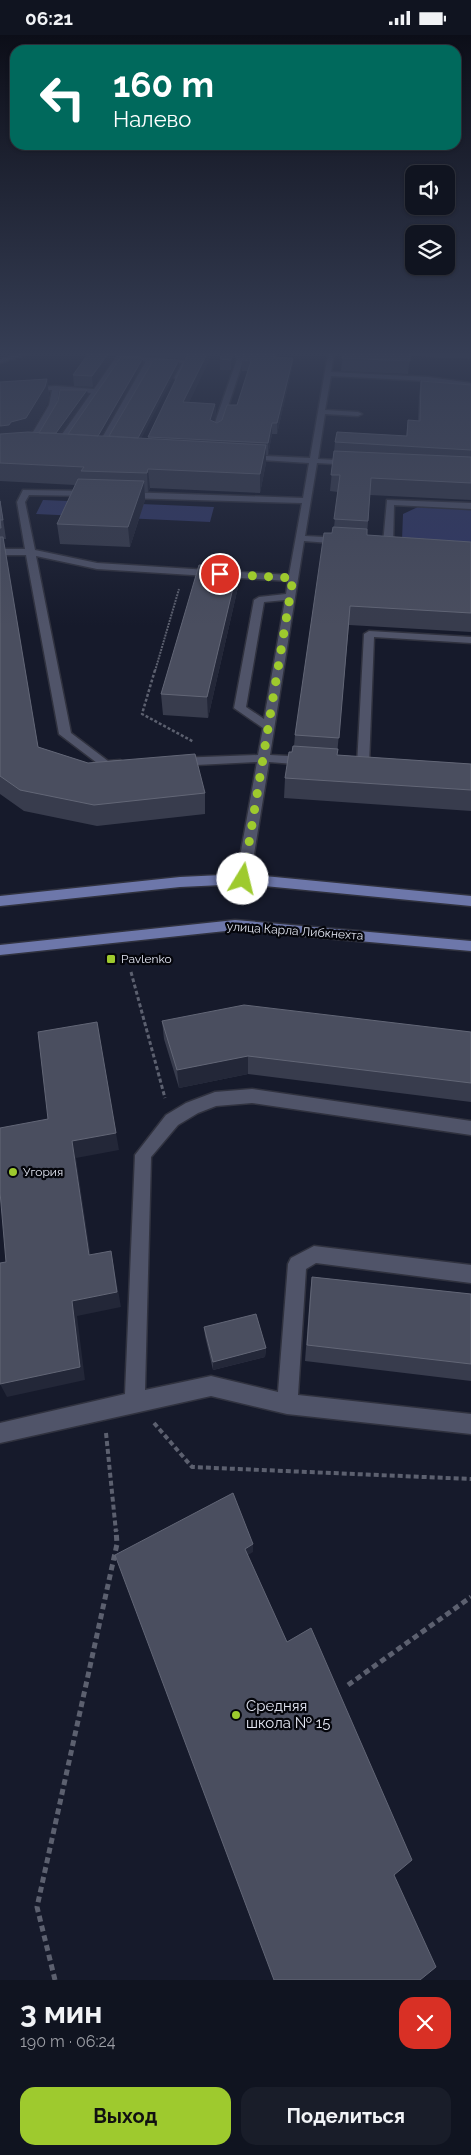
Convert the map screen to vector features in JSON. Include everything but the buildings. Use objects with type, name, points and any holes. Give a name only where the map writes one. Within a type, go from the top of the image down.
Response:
[{"type":"main road","points":[[0,901],[180,882],[243,879],[471,901]]},
{"type":"main road","name":"улица Карла Либкнехта","points":[[0,950],[235,925],[471,946]]},
{"type":"street","points":[[14,445],[10,446],[53,447],[55,445]]},
{"type":"street","points":[[99,450],[102,445]]},
{"type":"street","points":[[243,879],[316,445]]},
{"type":"street","points":[[236,457],[362,464]]},
{"type":"street","points":[[133,764],[105,765],[66,734],[29,552],[21,503],[26,492],[306,501]]},
{"type":"street","points":[[388,544],[390,502],[471,506]]},
{"type":"street","points":[[300,538],[349,541]]},
{"type":"street","points":[[0,552],[29,552],[98,566],[293,578]]},
{"type":"street","points":[[268,727],[240,708],[259,600],[290,596]]},
{"type":"street","points":[[363,765],[369,634],[471,640]]},
{"type":"street","points":[[161,763],[263,758],[323,762]]},
{"type":"street","points":[[136,1402],[143,1155],[172,1120],[192,1108],[215,1099],[252,1095],[471,1128]]},
{"type":"street","points":[[287,1404],[297,1263],[314,1254],[471,1273]]},
{"type":"street","points":[[0,1433],[104,1408],[211,1386],[287,1404],[471,1424]]},
{"type":"path","points":[[184,572],[142,714],[227,759]]},
{"type":"path","points":[[131,972],[172,1120]]},
{"type":"path","points":[[136,1402],[192,1467],[471,1479]]},
{"type":"path","points":[[55,1980],[37,1907],[117,1544],[104,1408]]},
{"type":"path","points":[[348,1685],[471,1597]]},
{"type":"shaded area","points":[[43,500],[214,507],[210,522],[36,514]]},
{"type":"shaded area","points":[[420,506],[471,509],[471,544],[402,540],[403,514]]},
{"type":"place","name":"Pavlenko","points":[[111,959]]},
{"type":"place","name":"Угория","points":[[13,1172]]},
{"type":"place","name":"Средняя школа № 15","points":[[236,1715]]},
{"type":"route","points":[[220,574],[293,578],[243,879]]}]
